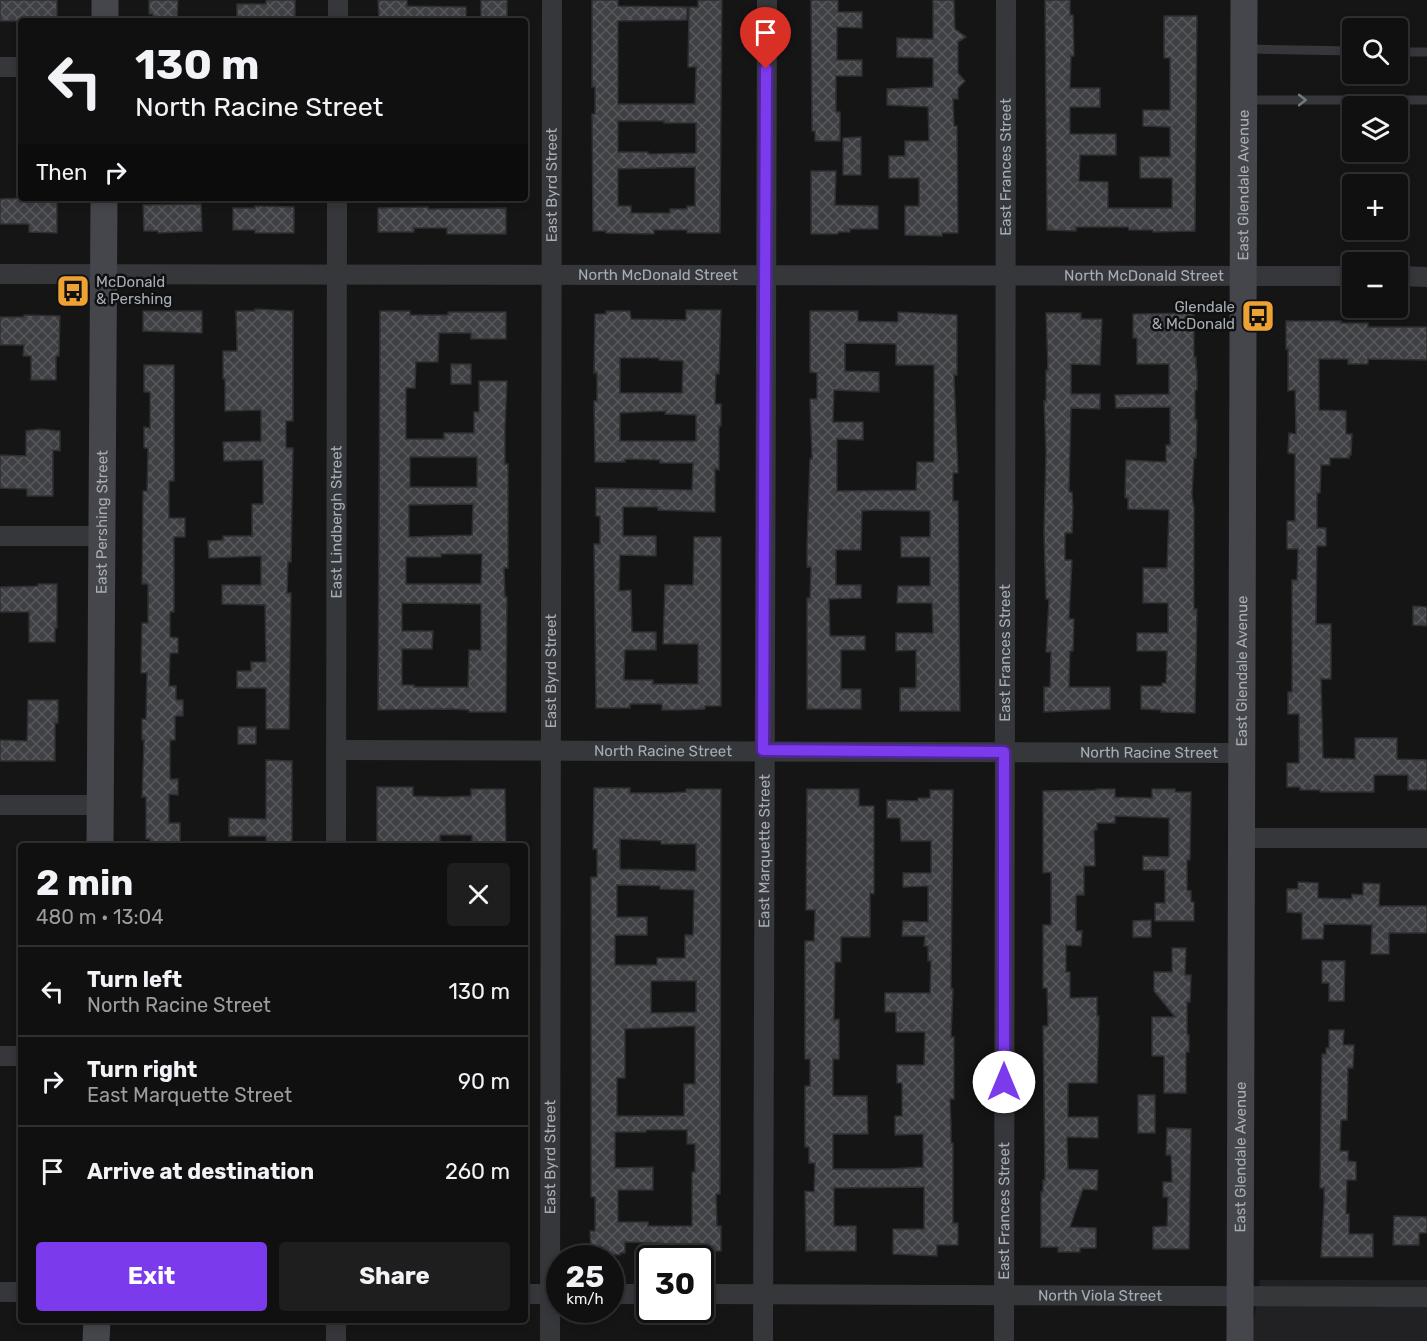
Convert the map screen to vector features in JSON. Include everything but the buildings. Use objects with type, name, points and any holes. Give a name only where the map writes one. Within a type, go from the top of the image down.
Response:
[{"type":"street","points":[[105,0],[105,18]]},
{"type":"street","points":[[338,0],[338,18]]},
{"type":"street","name":"East Byrd Street","points":[[552,0],[551,750],[555,1245]]},
{"type":"street","name":"East Marquette Street","points":[[763,1341],[767,0]]},
{"type":"street","name":"East Frances Street","points":[[1004,1341],[1006,0]]},
{"type":"street","name":"East Glendale Avenue","points":[[1240,1341],[1244,0]]},
{"type":"street","points":[[0,67],[18,67]]},
{"type":"street","name":"East Pershing Street","points":[[100,843],[104,201]]},
{"type":"street","name":"East Lindbergh Street","points":[[336,843],[337,201]]},
{"type":"street","name":"North McDonald Street","points":[[0,274],[1342,276]]},
{"type":"street","points":[[1408,276],[1427,276]]},
{"type":"street","points":[[0,536],[101,536]]},
{"type":"street","name":"North Racine Street","points":[[336,750],[1241,753]]},
{"type":"street","points":[[0,805],[100,805]]},
{"type":"street","points":[[1242,838],[1427,838]]},
{"type":"street","points":[[0,1056],[18,1056]]},
{"type":"street","points":[[0,1292],[18,1292]]},
{"type":"street","points":[[528,1294],[546,1294]]},
{"type":"street","name":"North Viola Street","points":[[714,1294],[1427,1297]]},
{"type":"street","points":[[96,1341],[97,1323]]},
{"type":"street","points":[[336,1323],[336,1341]]},
{"type":"street","name":"East Byrd Street","points":[[550,1341],[552,1323]]},
{"type":"lane","points":[[1244,49],[1342,51]]},
{"type":"lane","points":[[1408,52],[1427,52]]},
{"type":"lane","points":[[1244,100],[1427,100]]},
{"type":"shaded area","points":[[1260,1280],[1427,1280],[1427,1341],[1253,1341],[1253,1324]]},
{"type":"place","name":"McDonald & Pershing","points":[[73,291]]},
{"type":"place","name":"Glendale & McDonald","points":[[1258,316]]},
{"type":"route","points":[[766,69],[763,750],[1004,752],[1004,1082]]}]
